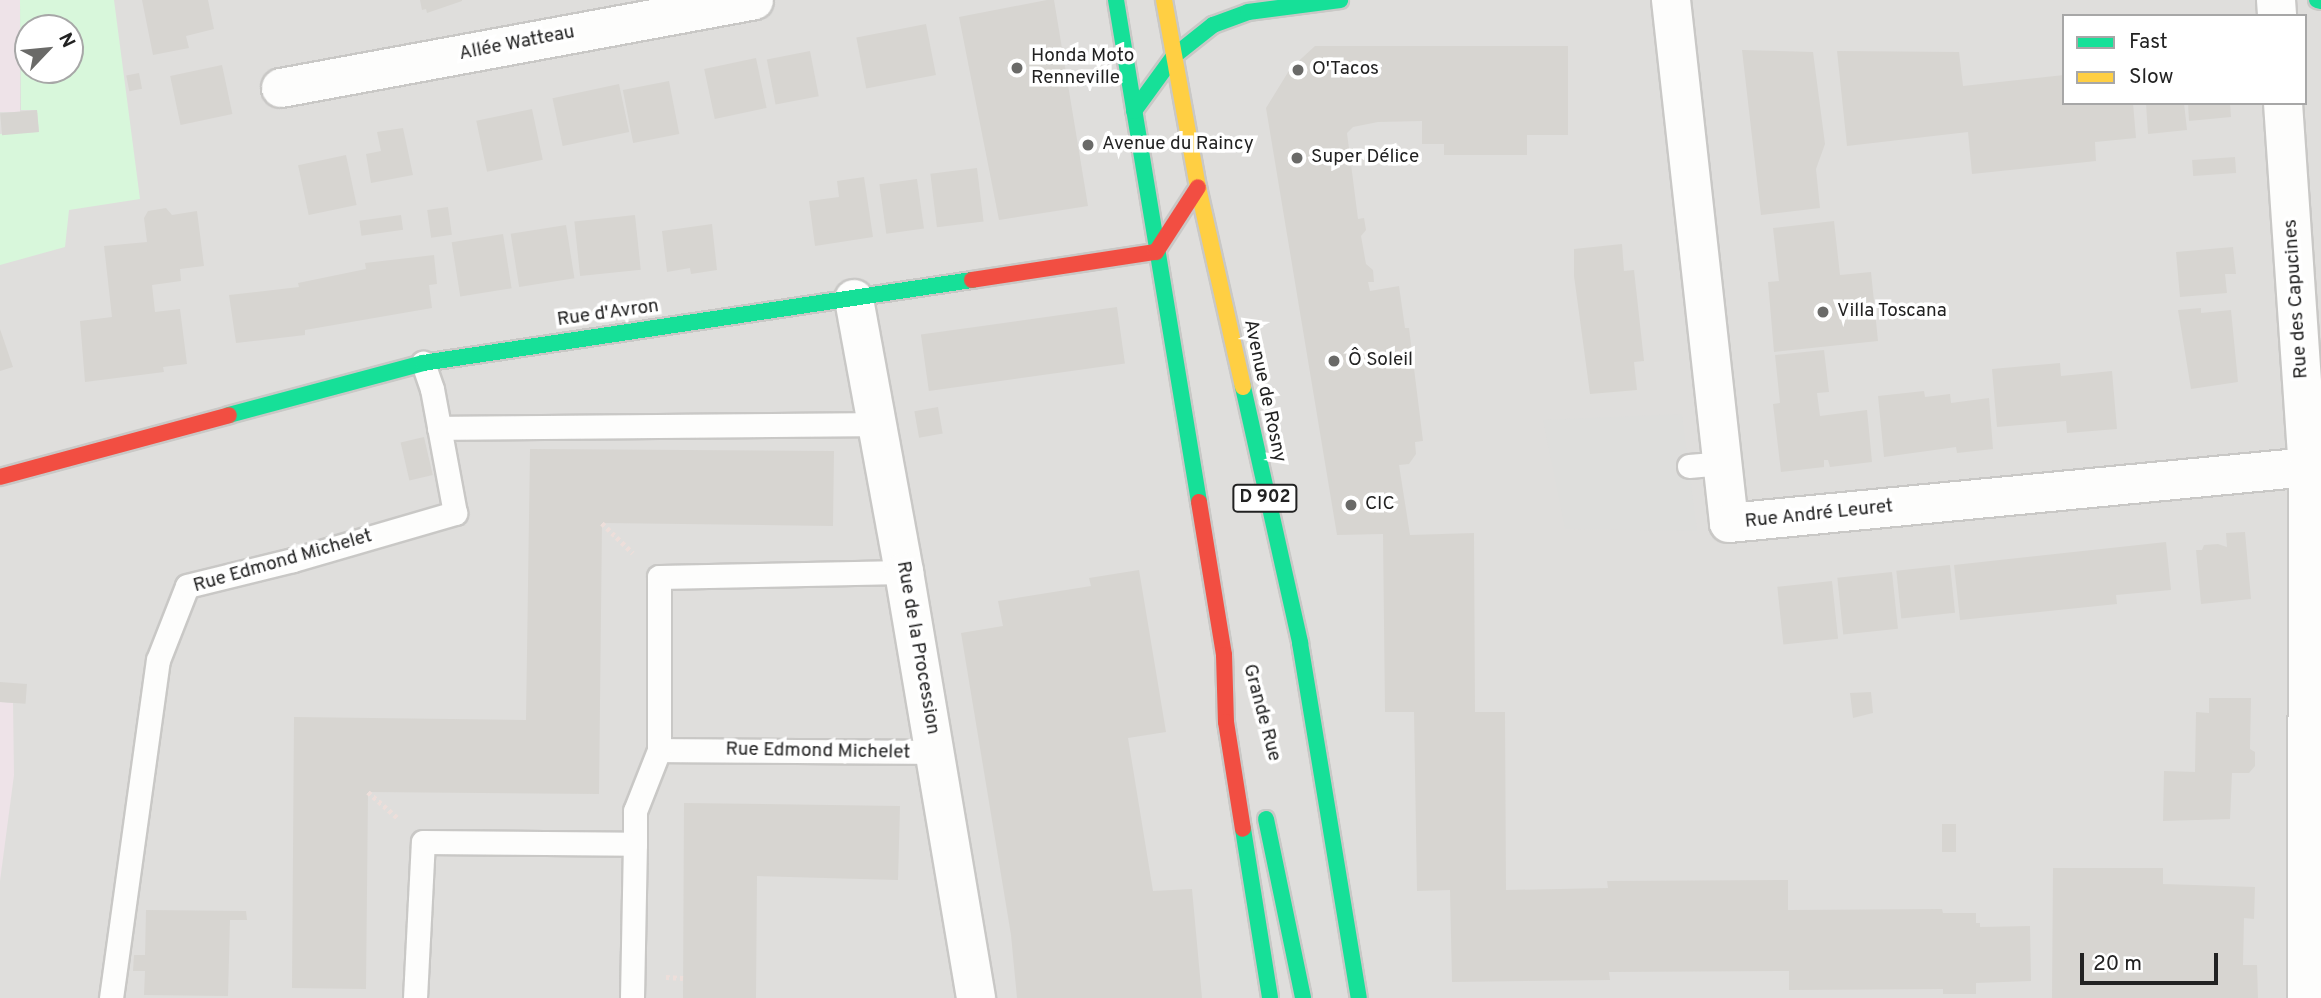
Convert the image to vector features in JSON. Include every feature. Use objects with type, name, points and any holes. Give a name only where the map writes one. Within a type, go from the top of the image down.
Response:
[{"type":"main road","points":[[1116,0],[1224,655]]},
{"type":"main road","name":"Avenue de Rosny","points":[[1164,0],[1198,187],[1300,643],[1359,998]]},
{"type":"main road","points":[[1134,110],[1174,57],[1213,25],[1248,12],[1340,0]]},
{"type":"main road","points":[[1156,251],[1198,187]]},
{"type":"main road","name":"Rue d'Avron","points":[[0,477],[423,363],[1156,251]]},
{"type":"main road","name":"Grande Rue","points":[[1224,655],[1241,707]]},
{"type":"main road","name":"Grande Rue","points":[[1224,655],[1226,722],[1270,998]]},
{"type":"main road","points":[[1262,800],[1303,998]]},
{"type":"street","name":"Allée Watteau","points":[[281,88],[754,0]]},
{"type":"street","name":"Rue André Leuret","points":[[1671,0],[1706,464],[1729,523],[2308,467]]},
{"type":"street","name":"Rue des Capucines","points":[[2283,105],[2308,467],[2307,998]]},
{"type":"street","name":"Rue de la Procession","points":[[853,299],[904,572],[976,998]]},
{"type":"lane","name":"Rue Edmond Michelet","points":[[111,998],[158,660],[187,586],[293,560],[455,513],[432,389],[423,363]]},
{"type":"lane","points":[[439,428],[876,424]]},
{"type":"lane","points":[[632,998],[635,811],[659,750],[659,577],[904,572]]},
{"type":"lane","name":"Rue Edmond Michelet","points":[[659,750],[934,752]]},
{"type":"lane","points":[[415,998],[423,842],[635,845]]},
{"type":"path","points":[[602,523],[659,577]]},
{"type":"shaded area","points":[[0,0],[2321,0],[2321,998],[0,998]]},
{"type":"shaded area","points":[[0,0],[20,0],[20,14],[14,14],[14,84],[20,84],[20,112],[0,112]]},
{"type":"shaded area","points":[[1682,414],[1697,531],[1565,529],[1543,420]]},
{"type":"shaded area","points":[[0,702],[13,703],[14,775],[0,881]]},
{"type":"green space","points":[[20,0],[114,0],[140,199],[69,210],[65,247],[0,265],[0,134],[39,132],[37,110],[21,110],[21,84],[84,84],[84,14],[20,14]]},
{"type":"building","points":[[142,0],[208,0],[214,29],[186,36],[189,48],[153,55]]},
{"type":"building","points":[[420,0],[462,1],[427,13],[426,9],[422,10]]},
{"type":"building","name":"Honda Moto Renneville","points":[[1054,0],[1088,206],[999,220],[959,17]]},
{"type":"building","points":[[926,24],[936,75],[866,89],[856,38]]},
{"type":"building","points":[[1315,46],[1568,46],[1568,135],[1527,135],[1527,155],[1444,155],[1444,144],[1422,144],[1422,121],[1378,122],[1353,127],[1347,133],[1358,219],[1364,218],[1366,230],[1361,236],[1366,264],[1373,270],[1374,282],[1368,282],[1370,291],[1399,286],[1405,328],[1409,328],[1423,441],[1415,442],[1416,454],[1409,464],[1399,465],[1410,535],[1474,533],[1475,712],[1505,712],[1506,890],[1608,888],[1607,881],[1788,880],[1788,910],[1942,909],[1943,913],[1976,913],[1976,923],[1980,923],[1980,927],[2030,926],[2031,981],[1976,983],[1976,994],[1943,994],[1943,989],[1789,990],[1789,971],[1609,972],[1610,980],[1452,982],[1450,890],[1417,891],[1414,712],[1385,712],[1383,534],[1337,535],[1266,108],[1290,69]]},
{"type":"building","points":[[1742,50],[1813,52],[1825,144],[1816,169],[1820,208],[1761,215]]},
{"type":"building","points":[[810,51],[819,96],[776,105],[767,59]]},
{"type":"building","points":[[1837,51],[1959,52],[1963,86],[2062,75],[2062,105],[2133,105],[2136,138],[2095,142],[2096,161],[1972,174],[1968,132],[1847,146]]},
{"type":"building","points":[[756,58],[767,108],[715,119],[704,69]]},
{"type":"building","points":[[222,65],[232,114],[181,125],[170,76]]},
{"type":"building","points":[[139,73],[142,89],[129,91],[126,75]]},
{"type":"building","points":[[669,81],[679,134],[633,143],[623,90]]},
{"type":"building","points":[[619,84],[629,132],[563,146],[552,98]]},
{"type":"building","points":[[2146,105],[2184,105],[2187,130],[2148,134]]},
{"type":"building","points":[[2188,105],[2230,105],[2231,117],[2189,121]]},
{"type":"building","points":[[532,109],[543,160],[487,172],[476,121]]},
{"type":"building","points":[[37,110],[39,132],[2,135],[0,113]]},
{"type":"building","points":[[403,128],[413,175],[371,183],[366,154],[381,151],[377,132]]},
{"type":"building","points":[[346,155],[357,205],[309,215],[298,165]]},
{"type":"building","points":[[2235,157],[2236,173],[2193,176],[2192,160]]},
{"type":"building","points":[[977,168],[984,222],[937,227],[930,174]]},
{"type":"building","points":[[864,177],[873,237],[815,246],[809,201],[839,197],[837,181]]},
{"type":"building","points":[[917,179],[924,229],[886,234],[879,184]]},
{"type":"building","points":[[448,207],[452,235],[431,238],[427,210]]},
{"type":"building","points":[[166,208],[172,215],[197,211],[204,266],[180,269],[181,281],[152,285],[155,312],[180,309],[187,364],[163,367],[164,372],[85,382],[80,321],[112,317],[104,246],[147,242],[144,218],[148,211]]},
{"type":"building","points":[[401,215],[403,230],[361,236],[359,221]]},
{"type":"building","points":[[635,215],[641,270],[580,276],[574,221]]},
{"type":"building","name":"Villa Toscana","points":[[1834,221],[1840,275],[1871,272],[1878,341],[1774,352],[1768,282],[1779,281],[1773,228]]},
{"type":"building","points":[[712,224],[717,270],[691,274],[690,268],[667,272],[662,231]]},
{"type":"building","points":[[566,225],[574,278],[519,287],[511,234]]},
{"type":"building","points":[[503,234],[512,288],[460,296],[452,242]]},
{"type":"building","points":[[1622,244],[1624,271],[1634,270],[1644,361],[1634,362],[1637,390],[1590,394],[1574,276],[1574,249]]},
{"type":"building","points":[[2233,247],[2236,274],[2225,274],[2227,293],[2180,297],[2176,252]]},
{"type":"building","points":[[434,255],[437,284],[429,285],[432,308],[305,330],[305,335],[236,343],[229,295],[299,287],[298,283],[366,269],[365,263]]},
{"type":"building","points":[[1117,307],[1125,363],[929,391],[921,335]]},
{"type":"building","points":[[2201,308],[2201,313],[2231,310],[2238,382],[2191,389],[2178,310]]},
{"type":"building","points":[[0,329],[13,367],[0,371]]},
{"type":"building","points":[[1824,350],[1829,392],[1817,393],[1820,416],[1867,410],[1872,462],[1830,467],[1828,460],[1824,460],[1824,467],[1781,472],[1773,404],[1780,403],[1775,355]]},
{"type":"building","points":[[2060,363],[2061,376],[2112,371],[2117,429],[2067,433],[2066,421],[1997,427],[1992,369]]},
{"type":"building","points":[[1924,391],[1925,397],[1950,394],[1951,403],[1989,398],[1993,449],[1957,453],[1956,447],[1884,457],[1878,396]]},
{"type":"building","points":[[938,407],[943,434],[919,438],[914,411]]},
{"type":"building","points":[[424,437],[433,475],[409,480],[401,442]]},
{"type":"building","points":[[530,449],[834,451],[833,526],[602,523],[599,794],[368,792],[366,989],[292,988],[294,717],[526,720]]},
{"type":"building","points":[[2245,532],[2251,599],[2201,604],[2196,550],[2202,550],[2204,545],[2218,544],[2227,547],[2226,533]]},
{"type":"building","points":[[2166,542],[2171,590],[2116,595],[2117,604],[1960,620],[1954,565]]},
{"type":"building","points":[[1950,565],[1955,613],[1901,618],[1896,571]]},
{"type":"building","points":[[1139,570],[1166,732],[1128,738],[1153,891],[1192,889],[1202,998],[1017,998],[1011,935],[961,633],[1003,626],[998,601],[1091,586],[1089,578]]},
{"type":"building","points":[[1892,572],[1898,629],[1843,634],[1837,578]]},
{"type":"building","points":[[1832,581],[1838,639],[1783,644],[1777,587]]},
{"type":"building","points":[[0,682],[27,684],[26,704],[0,702]]},
{"type":"building","points":[[1871,692],[1873,713],[1853,718],[1850,693]]},
{"type":"building","points":[[2209,698],[2251,698],[2250,749],[2255,752],[2255,766],[2249,773],[2232,773],[2230,819],[2163,821],[2164,771],[2195,772],[2196,712],[2209,713]]},
{"type":"building","points":[[684,803],[900,806],[898,880],[757,876],[756,998],[683,998]]},
{"type":"building","points":[[1942,824],[1956,824],[1956,852],[1942,852]]},
{"type":"building","points":[[2053,868],[2163,868],[2163,884],[2255,887],[2254,919],[2244,918],[2243,965],[2257,965],[2258,998],[2052,998]]},
{"type":"building","points":[[146,910],[246,911],[247,920],[230,920],[228,996],[144,995],[145,971],[133,971],[134,955],[145,955]]},
{"type":"traffic: fast","points":[[1116,0],[1199,502]]},
{"type":"traffic: fast","points":[[1134,111],[1174,56],[1213,25],[1248,12],[1340,0]]},
{"type":"traffic: fast","points":[[2317,0],[2321,1]]},
{"type":"traffic: fast","points":[[229,415],[423,363],[972,280]]},
{"type":"traffic: fast","points":[[1243,387],[1300,643],[1359,998]]},
{"type":"traffic: fast","points":[[1266,819],[1303,998]]},
{"type":"traffic: fast","points":[[1243,829],[1270,998]]},
{"type":"traffic: slow","points":[[1164,0],[1198,187],[1243,387]]},
{"type":"traffic: jam","points":[[972,280],[1156,252],[1198,187]]},
{"type":"traffic: jam","points":[[0,477],[229,415]]},
{"type":"traffic: jam","points":[[1199,502],[1224,655],[1226,722],[1243,829]]},
{"type":"place","name":"Honda Moto Renneville","points":[[1017,68]]},
{"type":"place","name":"O'Tacos","points":[[1298,70]]},
{"type":"place","name":"Avenue du Raincy","points":[[1088,145]]},
{"type":"place","name":"Super Délice","points":[[1297,158]]},
{"type":"place","name":"Villa Toscana","points":[[1823,312]]},
{"type":"place","name":"Ô Soleil","points":[[1334,361]]},
{"type":"place","name":"CIC","points":[[1351,505]]}]
